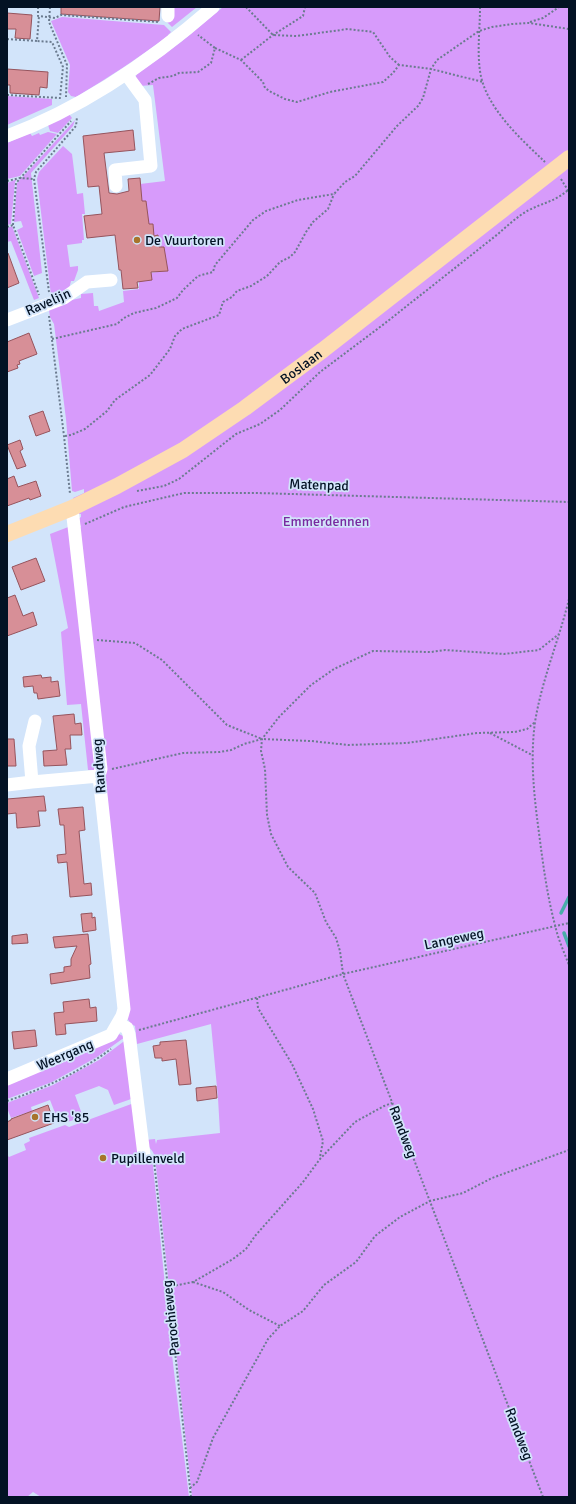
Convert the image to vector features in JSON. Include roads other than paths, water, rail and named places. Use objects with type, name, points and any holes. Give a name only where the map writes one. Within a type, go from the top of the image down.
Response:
[{"type":"main road","name":"Boslaan","points":[[7,534],[72,500],[117,486],[183,450],[245,408],[323,350],[550,165],[569,158]]},
{"type":"street","points":[[7,136],[126,74],[148,60],[213,7]]},
{"type":"street","points":[[116,186],[115,170],[150,166],[145,100],[126,74]]},
{"type":"street","name":"Ravelijn","points":[[7,320],[64,298],[87,282],[110,280]]},
{"type":"street","name":"Randweg","points":[[72,500],[124,1003],[122,1016],[118,1024]]},
{"type":"street","points":[[32,782],[29,746],[34,721]]},
{"type":"street","points":[[7,785],[100,773]]},
{"type":"street","points":[[118,1024],[127,1028],[129,1034],[144,1149]]},
{"type":"street","name":"Weergang","points":[[7,1079],[106,1038],[111,1035],[118,1024]]},
{"type":"waterway","points":[[561,913],[569,897]]},
{"type":"waterway","points":[[564,933],[569,946]]},
{"type":"place","name":"De Vuurtoren","points":[[137,240]]},
{"type":"place","name":"EHS '85","points":[[35,1117]]},
{"type":"place","name":"Pupillenveld","points":[[103,1158]]},
{"type":"park label","name":"Emmerdennen","points":[[326,521]]}]
